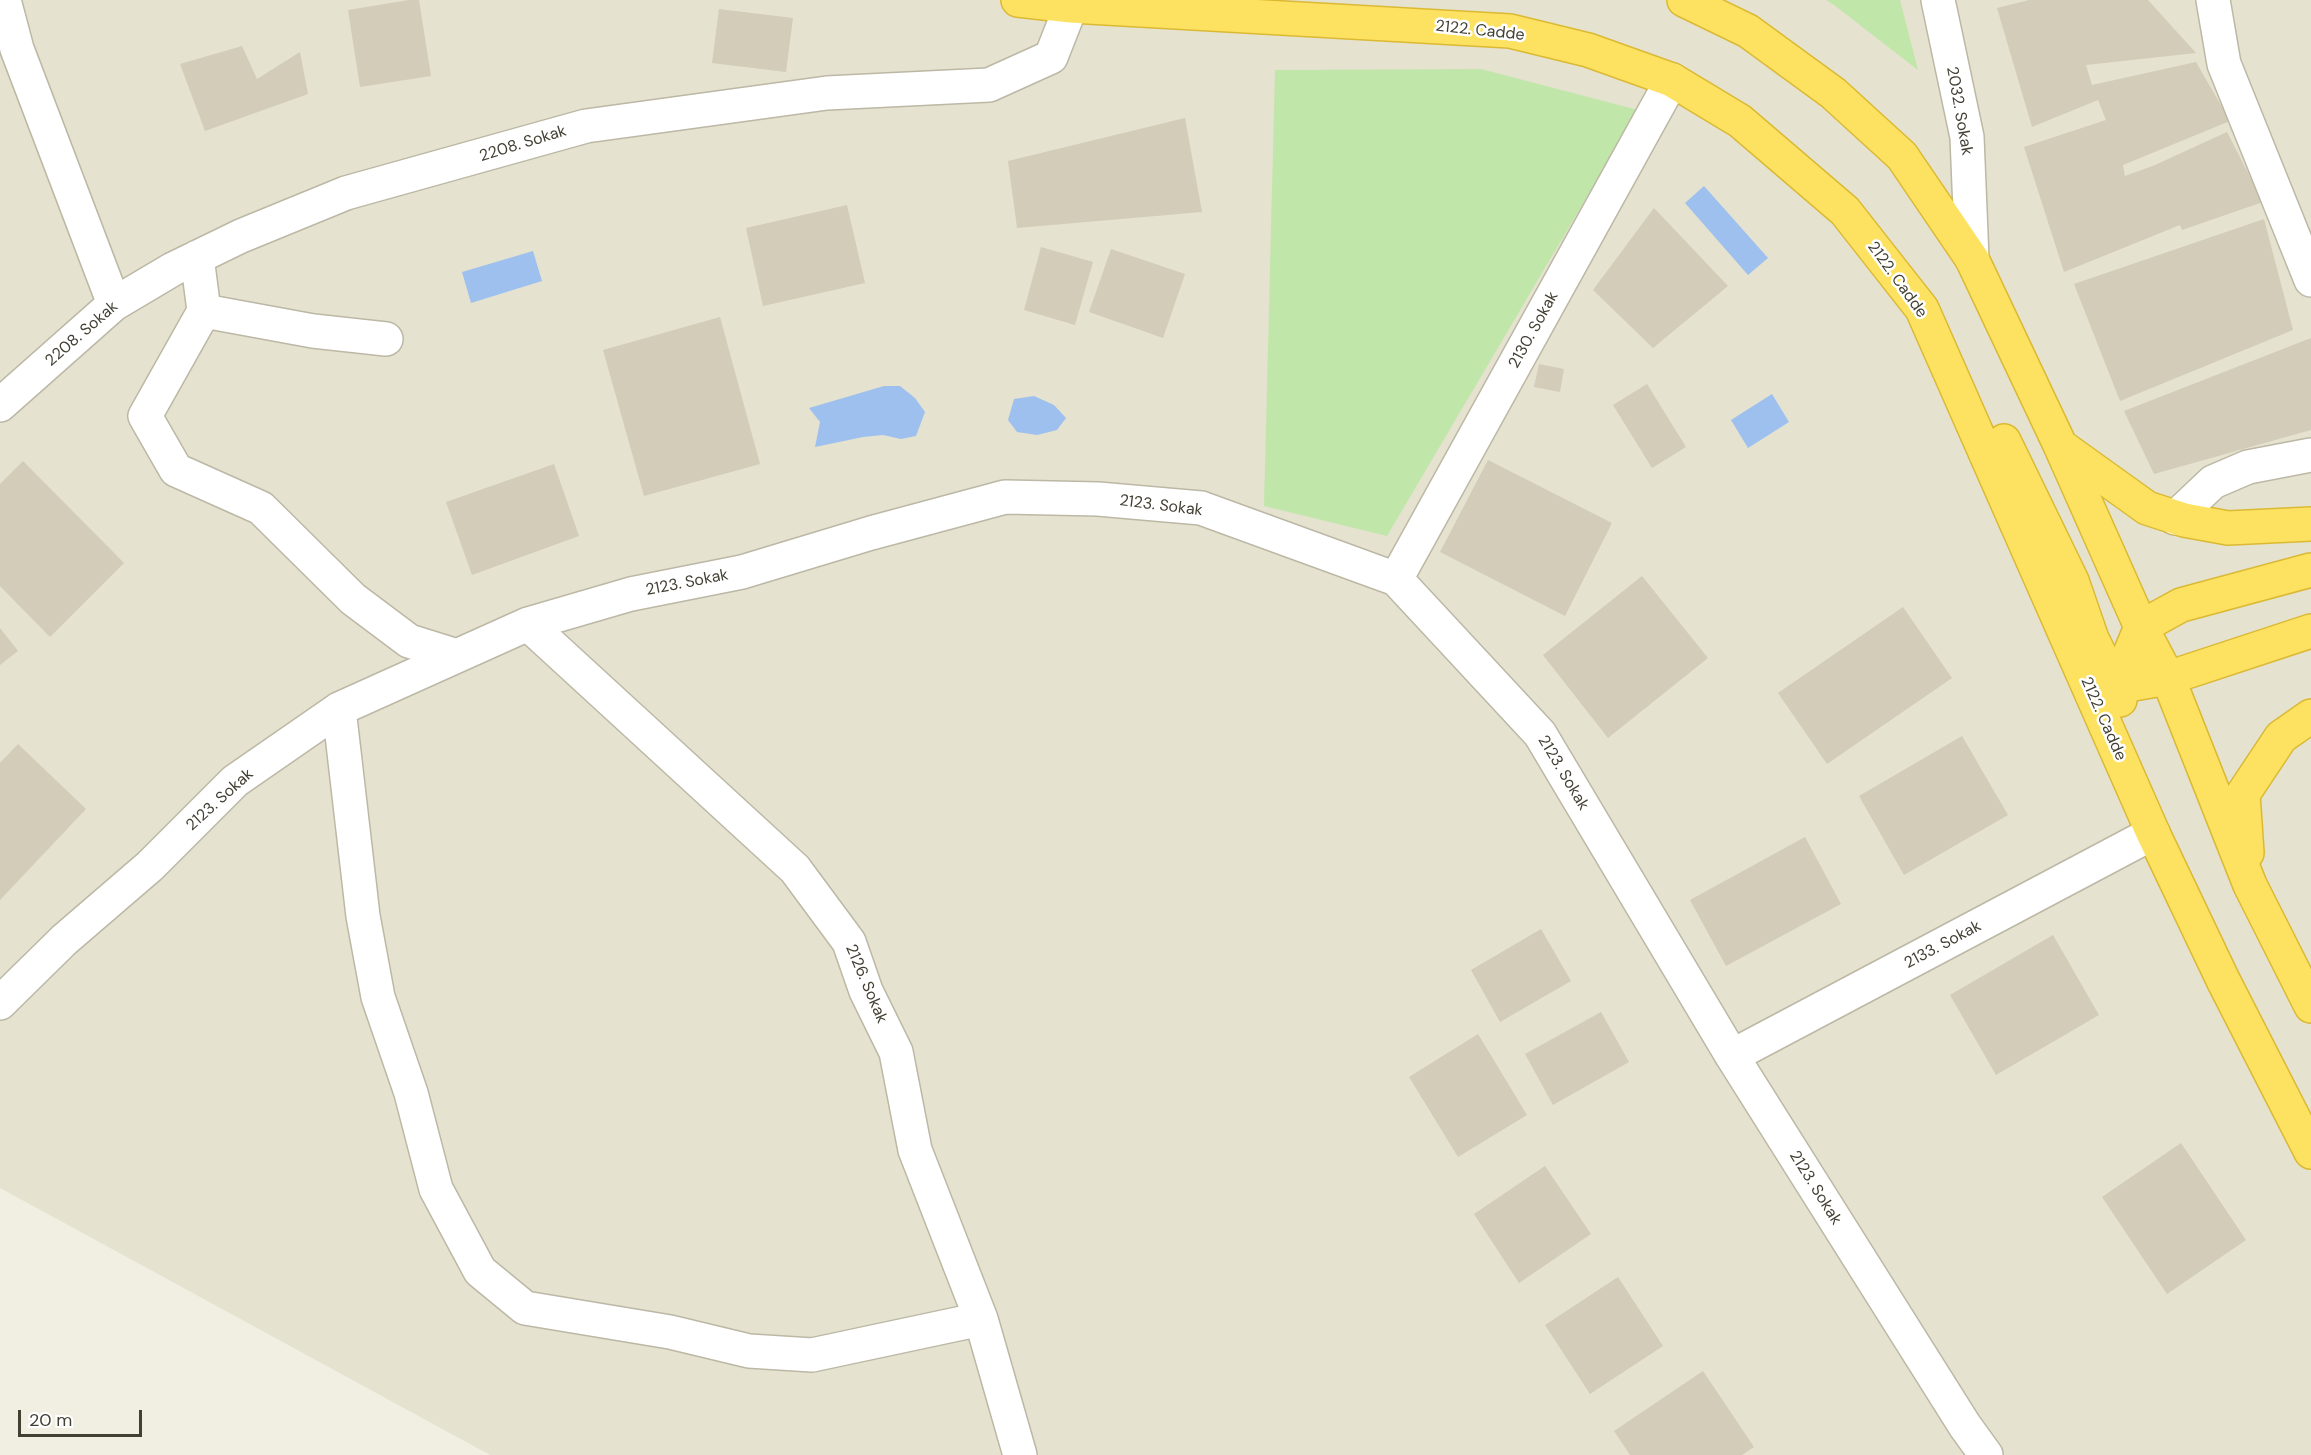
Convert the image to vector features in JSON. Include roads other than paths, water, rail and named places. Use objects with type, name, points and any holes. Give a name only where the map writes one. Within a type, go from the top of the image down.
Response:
[{"type":"highway","name":"2122. Cadde","points":[[1018,0],[1071,6],[1510,31],[1588,50],[1672,80],[1740,121],[1845,211],[1922,309],[2153,833],[2223,981],[2311,1152]]},
{"type":"highway","points":[[1684,0],[1748,30],[1833,93],[1902,156],[1972,259],[2060,445],[2141,627],[2168,678],[2250,885],[2311,1006]]},
{"type":"highway","points":[[1922,309],[1992,417],[2072,581],[2092,639],[2116,687],[2146,782],[2153,833]]},
{"type":"highway","points":[[2060,445],[2147,507],[2175,518],[2228,528],[2311,524]]},
{"type":"highway","points":[[2116,687],[2141,627],[2181,605],[2311,570]]},
{"type":"highway","points":[[2116,687],[2168,678],[2311,631]]},
{"type":"highway","points":[[2250,885],[2243,794],[2280,737],[2311,716]]},
{"type":"street","points":[[4,0],[8,56],[114,304]]},
{"type":"street","name":"2032. Sokak","points":[[1938,0],[1967,137],[1972,259]]},
{"type":"street","points":[[2213,0],[2224,64],[2311,280]]},
{"type":"street","name":"2208. Sokak","points":[[0,405],[114,304],[197,257],[346,193],[586,126],[827,93],[989,85],[1052,57],[1071,6]]},
{"type":"street","name":"2130. Sokak","points":[[1396,579],[1672,80]]},
{"type":"street","points":[[197,257],[204,311],[145,416],[176,470],[261,508],[363,606],[409,641],[457,656]]},
{"type":"street","points":[[204,311],[313,331],[386,339]]},
{"type":"street","points":[[2175,518],[2213,482],[2248,467],[2311,455]]},
{"type":"street","name":"2123. Sokak","points":[[0,1003],[64,940],[150,866],[235,782],[339,709],[528,624],[631,594],[742,572],[871,533],[1005,497],[1098,499],[1201,508],[1396,579],[1540,734],[1732,1056],[1965,1426],[1986,1455]]},
{"type":"street","name":"2126. Sokak","points":[[528,624],[795,869],[849,942],[866,991],[896,1052],[915,1150],[981,1319],[1020,1455]]},
{"type":"street","points":[[339,709],[363,916],[378,997],[411,1093],[436,1189],[480,1271],[525,1308],[670,1332],[749,1351],[812,1355],[981,1319]]},
{"type":"street","name":"2133. Sokak","points":[[1732,1056],[2153,833]]},
{"type":"water","points":[[1704,186],[1768,258],[1748,275],[1685,203]]},
{"type":"water","points":[[533,251],[542,281],[471,303],[462,272]]},
{"type":"water","points":[[884,386],[900,386],[915,398],[925,412],[916,436],[901,439],[883,435],[863,437],[815,447],[820,422],[809,408]]},
{"type":"water","points":[[1772,394],[1789,422],[1748,448],[1731,420]]},
{"type":"water","points":[[1034,396],[1054,405],[1066,418],[1057,430],[1037,435],[1017,432],[1008,420],[1014,399]]}]
